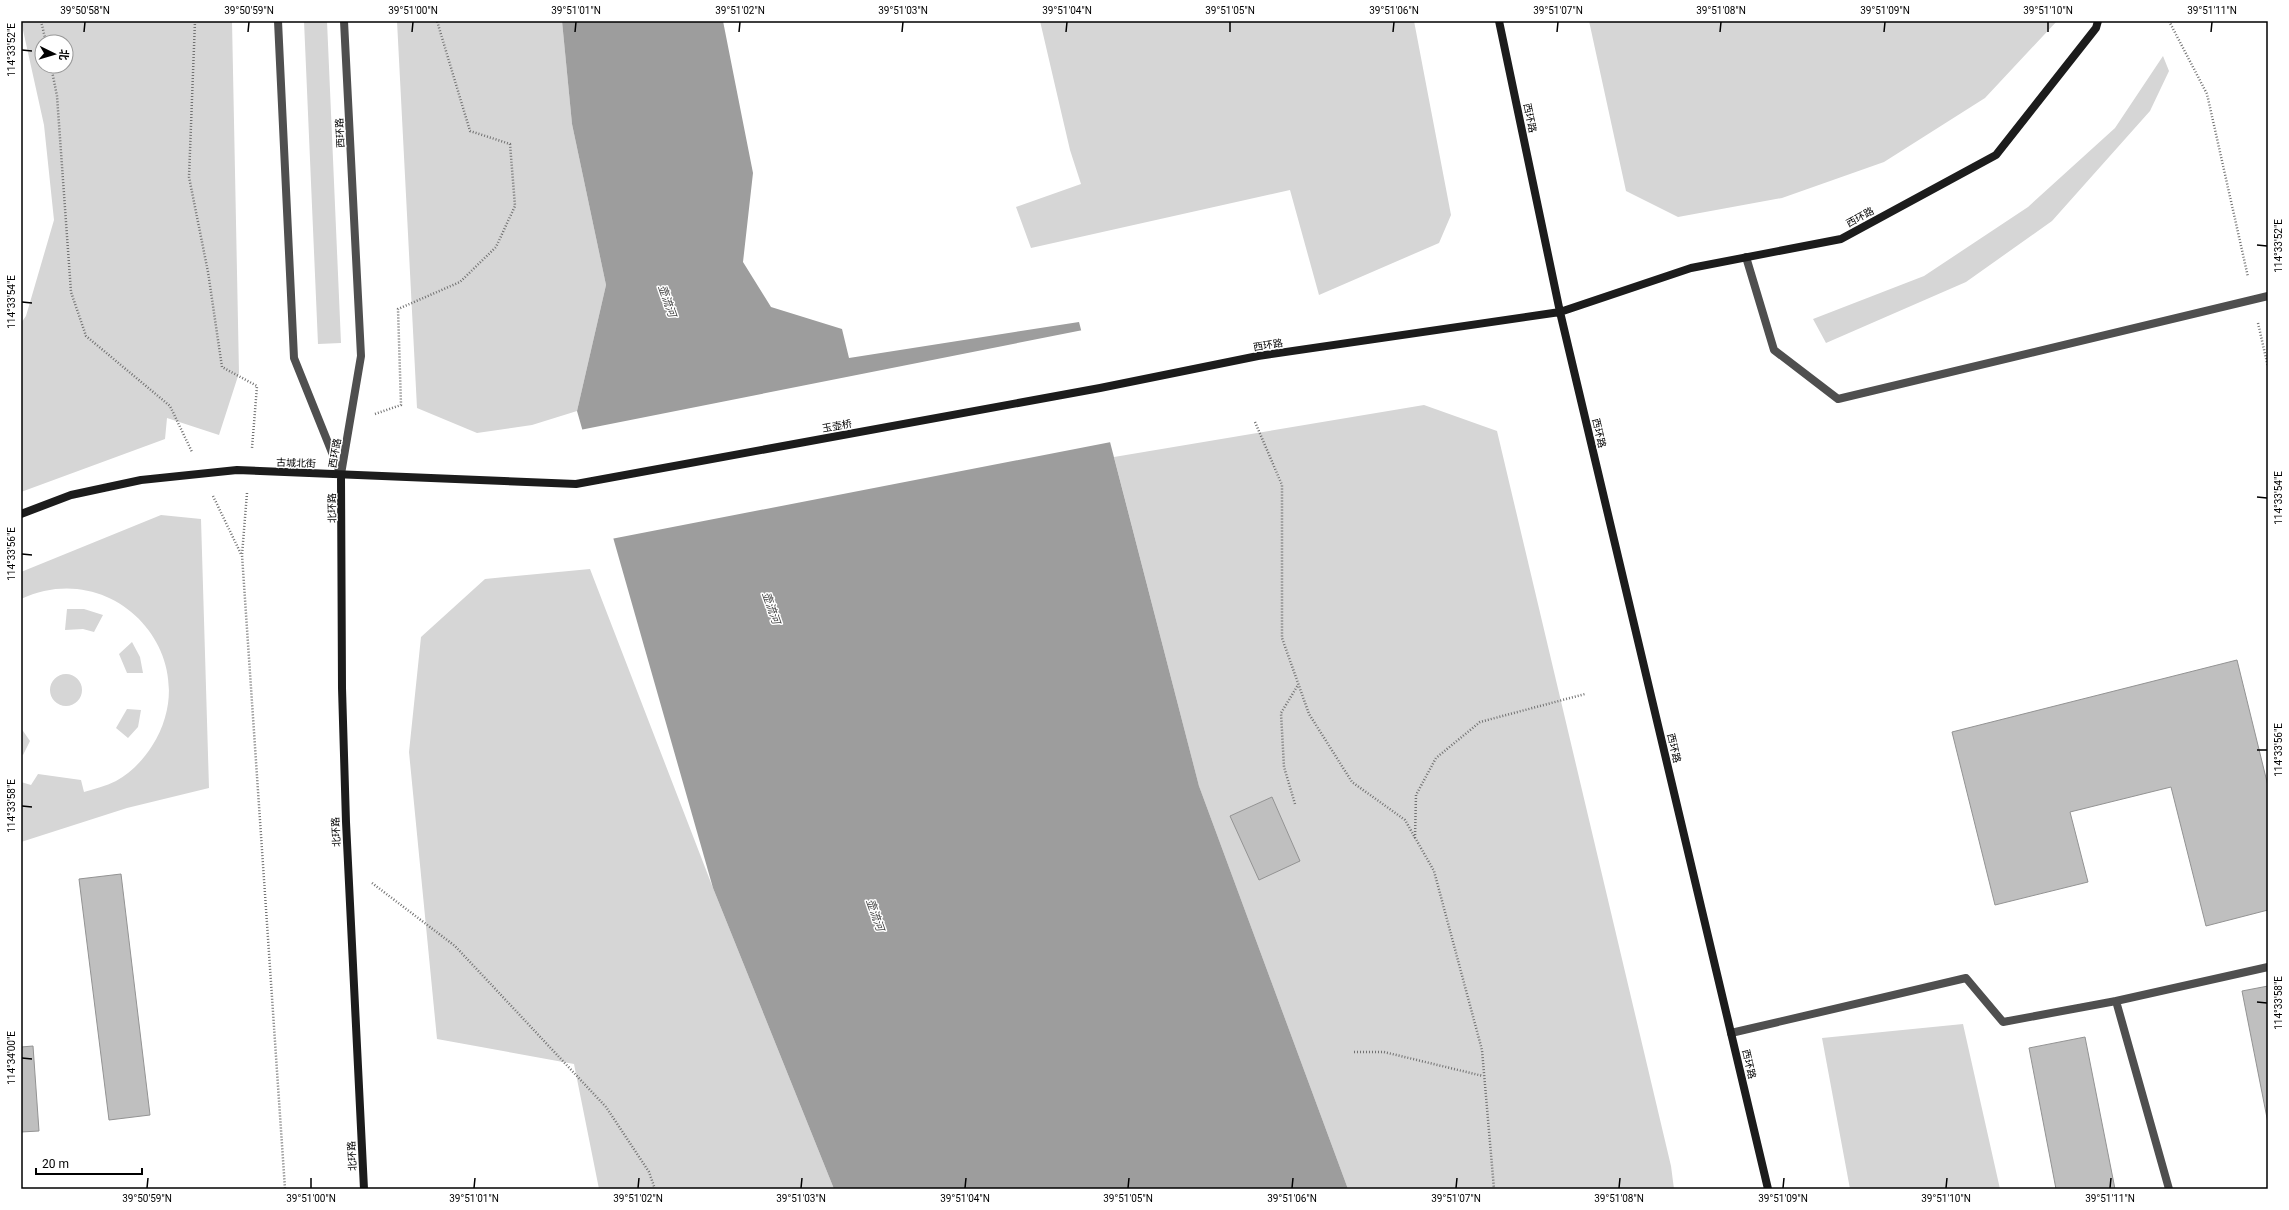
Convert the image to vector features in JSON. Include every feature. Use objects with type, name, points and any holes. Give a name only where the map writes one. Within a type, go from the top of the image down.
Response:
[{"type":"main road","name":"西环路","points":[[1499,21],[1560,312],[1768,1189]]},
{"type":"main road","name":"西环路","points":[[1100,388],[1258,356],[1560,312],[1691,268],[1841,238],[1996,155],[2096,28],[2098,21]]},
{"type":"main road","name":"玉壶桥","points":[[576,484],[1100,388]]},
{"type":"main road","name":"古城北街","points":[[21,514],[71,495],[141,480],[250,471],[576,484]]},
{"type":"main road","name":"北环路","points":[[341,474],[342,688],[348,865],[364,1189]]},
{"type":"street","name":"西环路","points":[[278,21],[294,358],[341,474]]},
{"type":"street","name":"西环路","points":[[341,474],[361,356],[344,21]]},
{"type":"street","points":[[1746,257],[1774,350],[1838,399],[2268,296]]},
{"type":"street","points":[[1731,1033],[1966,978],[2003,1022],[2116,1001],[2268,967]]},
{"type":"street","points":[[2116,1001],[2169,1189]]},
{"type":"path","points":[[41,21],[44,34]]},
{"type":"path","points":[[194,21],[189,177],[208,272],[222,367],[257,386],[242,555],[285,1189]]},
{"type":"path","points":[[350,423],[401,405],[398,309],[460,282],[496,248],[515,206],[510,144],[470,131],[437,21]]},
{"type":"path","points":[[2169,21],[2206,94],[2268,367]]},
{"type":"path","points":[[53,74],[57,96],[72,292],[86,336],[170,406],[242,555]]},
{"type":"path","points":[[1255,422],[1282,485],[1282,638],[1309,714],[1352,782],[1404,820],[1434,871],[1482,1050],[1494,1189]]},
{"type":"path","points":[[1295,804],[1284,767],[1281,713],[1299,684]]},
{"type":"path","points":[[1415,839],[1416,795],[1436,758],[1480,722],[1585,694]]},
{"type":"path","points":[[348,865],[455,946],[606,1107],[649,1172],[655,1189]]},
{"type":"path","points":[[1354,1052],[1384,1052],[1484,1076]]},
{"type":"shaded area","points":[[21,21],[232,21],[239,373],[219,435],[167,418],[165,439],[21,492],[21,323],[26,316],[54,220],[44,125]]},
{"type":"shaded area","points":[[304,21],[327,21],[341,343],[318,344]]},
{"type":"shaded area","points":[[397,21],[562,21],[572,124],[606,285],[577,411],[532,425],[477,433],[417,408]]},
{"type":"shaded area","points":[[1040,21],[1414,21],[1451,215],[1439,243],[1319,295],[1290,190],[1031,248],[1016,207],[1081,184],[1070,150]]},
{"type":"shaded area","points":[[1589,21],[2057,21],[1985,98],[1884,162],[1782,198],[1678,217],[1626,191]]},
{"type":"shaded area","points":[[2163,56],[2169,71],[2150,111],[2052,221],[1966,282],[1826,343],[1813,319],[1924,276],[2028,207],[2115,128]]},
{"type":"shaded area","points":[[1424,405],[1497,431],[1671,1166],[1674,1189],[1348,1189],[1199,786],[1114,457]]},
{"type":"shaded area","points":[[161,515],[201,519],[209,788],[127,808],[21,842],[21,782],[31,785],[38,774],[81,780],[84,792],[116,781],[127,774],[145,756],[152,746],[166,713],[168,680],[160,649],[143,623],[119,603],[89,591],[56,589],[21,599],[21,572]]},
{"type":"shaded area","points":[[590,569],[713,888],[834,1189],[599,1189],[574,1064],[437,1039],[409,752],[421,637],[485,579]]},
{"type":"shaded area","points":[[67,609],[84,609],[103,615],[94,632],[83,629],[65,630]]},
{"type":"shaded area","points":[[132,642],[140,657],[143,673],[127,673],[119,654]]},
{"type":"shaded area","points":[[66,674],[75,677],[79,681],[82,690],[79,699],[75,703],[66,706],[57,703],[53,699],[50,690],[53,681],[57,677]]},
{"type":"shaded area","points":[[127,709],[141,710],[138,727],[128,738],[116,728]]},
{"type":"shaded area","points":[[21,728],[30,741],[23,755],[21,754]]},
{"type":"shaded area","points":[[1963,1024],[2000,1189],[1850,1189],[1822,1038]]},
{"type":"water","name":"壶流河","points":[[562,21],[723,21],[753,173],[743,262],[771,307],[842,329],[849,358],[1079,322],[1199,786],[1348,1189],[834,1189],[713,888],[577,411],[606,285],[572,124]]},
{"type":"pier","points":[[1083,330],[1111,442],[611,539],[580,430]]},
{"type":"building","points":[[2237,660],[2268,786],[2268,910],[2206,926],[2171,787],[2070,812],[2088,882],[1995,905],[1952,732]]},
{"type":"building","points":[[1272,797],[1300,861],[1259,880],[1230,816]]},
{"type":"building","points":[[121,874],[150,1115],[109,1120],[79,879]]},
{"type":"building","points":[[2268,986],[2268,1123],[2242,991]]},
{"type":"building","points":[[2085,1037],[2115,1189],[2056,1189],[2029,1048]]},
{"type":"building","points":[[33,1046],[39,1131],[21,1132],[21,1047]]}]
